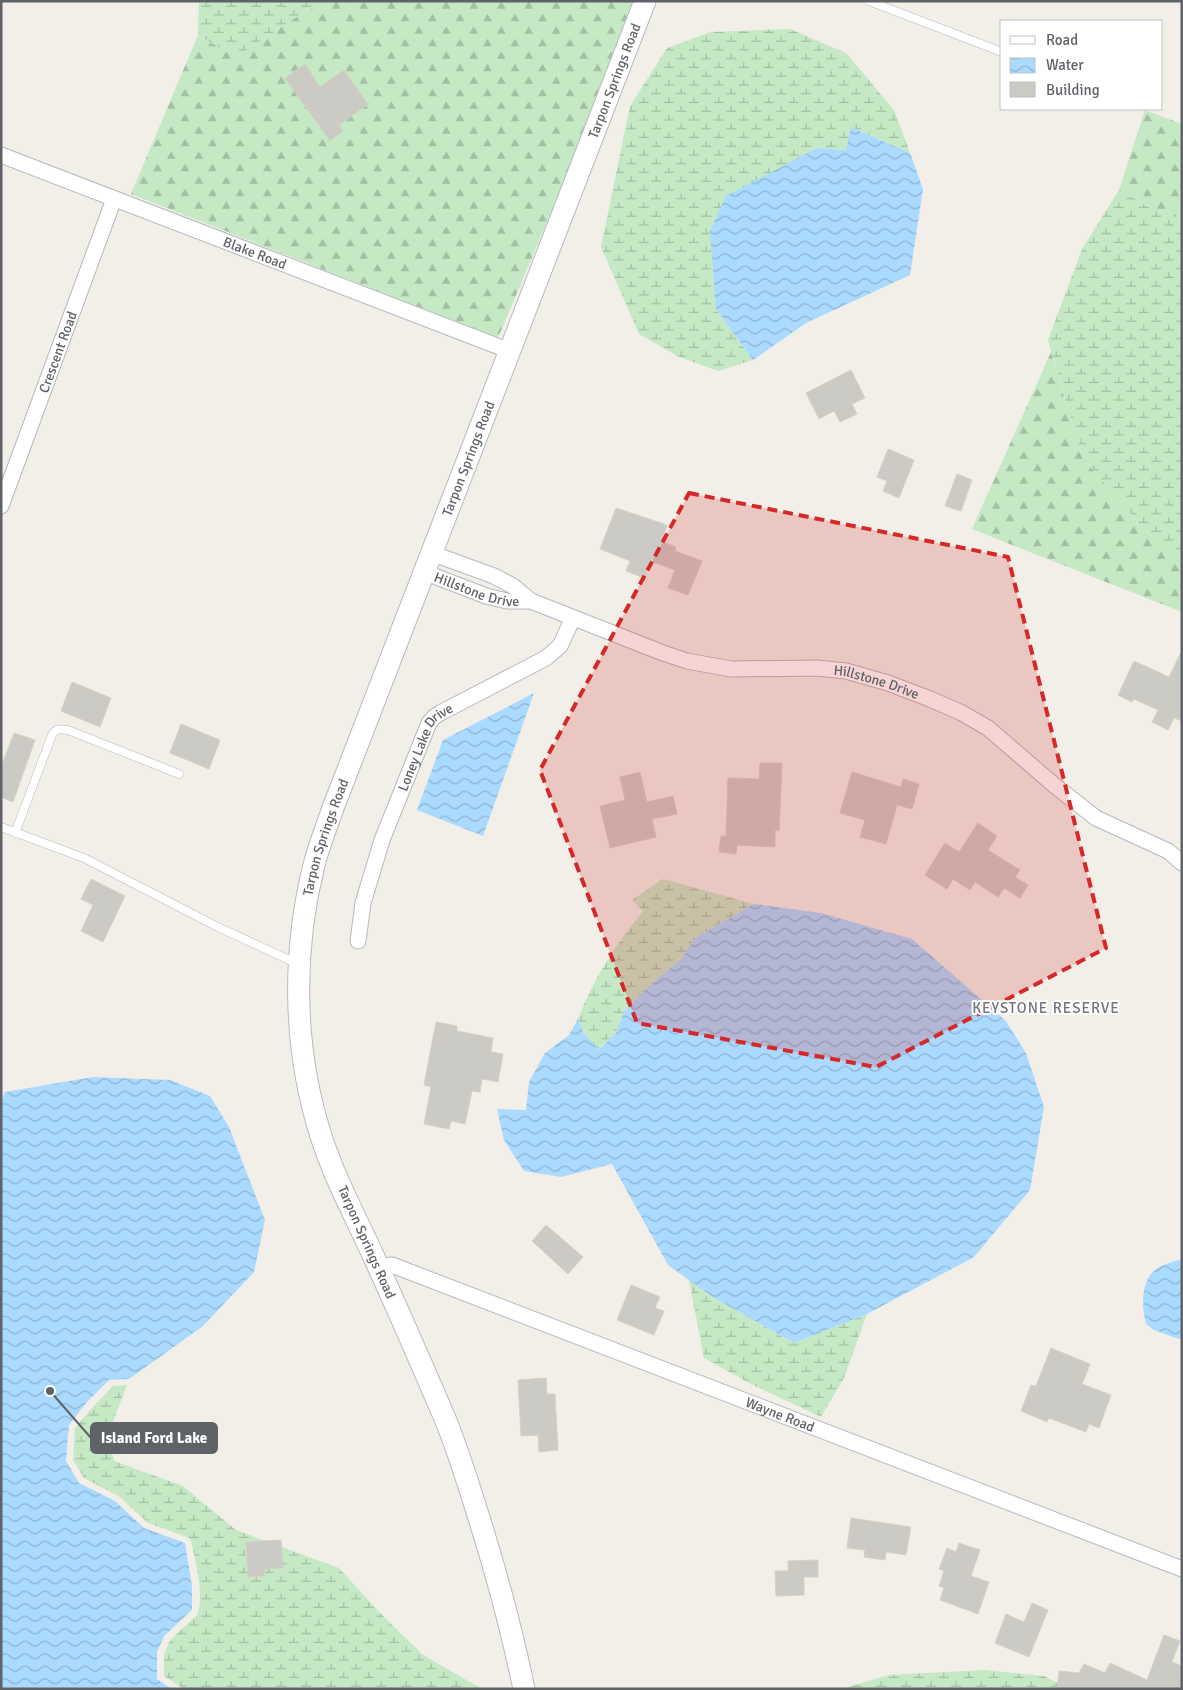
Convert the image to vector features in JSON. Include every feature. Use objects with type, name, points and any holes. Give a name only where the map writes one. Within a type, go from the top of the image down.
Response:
[{"type":"main road","name":"Tarpon Springs Road","points":[[524,1689],[505,1604],[447,1424],[333,1167],[322,1137],[304,1061],[301,1034],[299,964],[303,922],[314,863],[333,808],[645,1]]},
{"type":"street","name":"Blake Road","points":[[1,155],[510,351]]},
{"type":"street","name":"Crescent Road","points":[[1,506],[114,199]]},
{"type":"street","name":"Hillstone Drive","points":[[428,563],[494,576],[513,586],[531,601],[663,654],[731,669],[817,668],[846,671],[888,683],[930,699],[960,712],[988,728],[1054,785],[1096,818],[1168,851],[1182,863]]},
{"type":"street","name":"Hillstone Drive","points":[[428,563],[486,596],[508,601],[531,601]]},
{"type":"street","points":[[486,596],[494,576]]},
{"type":"street","name":"Loney Lake Drive","points":[[358,941],[363,903],[382,840],[428,723],[442,712],[546,658],[560,646],[574,618]]},
{"type":"street","name":"Wayne Road","points":[[378,1267],[392,1265],[1182,1569]]},
{"type":"lane","points":[[869,1],[1000,51]]},
{"type":"lane","points":[[15,833],[52,735],[54,731],[59,729],[68,730],[178,774]]},
{"type":"lane","points":[[1,827],[84,858],[218,927],[299,964]]},
{"type":"highlighted area","points":[[689,493],[1008,557],[1106,948],[876,1067],[637,1023],[540,770]]},
{"type":"green space","points":[[199,1],[323,1],[236,57],[198,35]]},
{"type":"green space","points":[[323,1],[636,1],[590,120],[498,338],[131,194],[198,35],[236,57]]},
{"type":"green space","points":[[790,29],[846,53],[894,110],[910,153],[851,127],[847,150],[817,148],[793,161],[716,309],[753,360],[718,371],[677,356],[639,334],[601,247],[630,106],[667,48],[711,32]]},
{"type":"green space","points":[[1145,110],[1182,124],[1182,218],[1164,215],[1119,190]]},
{"type":"green space","points":[[1119,190],[1164,215],[1182,218],[1182,562],[1142,527],[1082,457],[1048,340],[1082,249]]},
{"type":"green space","points":[[1051,352],[1082,457],[1142,527],[1182,562],[1182,612],[972,529]]},
{"type":"green space","points":[[663,879],[754,904],[695,938],[681,959],[650,985],[624,1012],[616,1033],[598,1049],[584,1034],[578,1019],[606,962],[643,911],[632,900]]},
{"type":"green space","points":[[689,1280],[711,1296],[794,1343],[867,1314],[844,1378],[821,1417],[749,1383],[704,1358]]},
{"type":"green space","points":[[127,1385],[108,1435],[114,1461],[183,1486],[236,1530],[339,1568],[383,1616],[423,1655],[482,1689],[184,1689],[164,1676],[164,1654],[170,1640],[197,1615],[199,1607],[200,1588],[191,1540],[148,1523],[120,1497],[84,1478],[73,1460],[75,1428],[113,1386]]},
{"type":"green space","points":[[984,1670],[1044,1676],[1069,1689],[841,1689],[889,1675]]},
{"type":"water","points":[[851,127],[910,153],[923,189],[910,275],[806,323],[753,360],[716,309],[710,231],[726,196],[817,148],[846,150]]},
{"type":"water","points":[[534,693],[483,836],[417,810],[443,740]]},
{"type":"water","points":[[754,904],[821,913],[912,939],[1006,1021],[1026,1053],[1044,1107],[1030,1190],[974,1257],[867,1314],[794,1343],[711,1296],[668,1265],[612,1164],[561,1177],[524,1171],[504,1140],[497,1109],[526,1110],[529,1082],[545,1053],[569,1035],[578,1019],[584,1034],[599,1049],[616,1033],[624,1012],[650,985],[681,959],[695,938]]},
{"type":"water","points":[[93,1077],[170,1080],[210,1096],[229,1127],[265,1220],[254,1272],[203,1326],[129,1379],[109,1380],[87,1402],[69,1425],[66,1461],[79,1483],[115,1501],[144,1528],[185,1543],[192,1586],[192,1610],[164,1636],[157,1652],[157,1679],[172,1689],[1,1689],[1,1102],[5,1092]]},
{"type":"water","points":[[1182,1260],[1182,1340],[1154,1330],[1146,1324],[1143,1305],[1145,1285],[1151,1274],[1168,1263]]},
{"type":"building","points":[[305,64],[320,87],[344,70],[368,104],[339,125],[343,131],[330,141],[285,78]]},
{"type":"building","points":[[851,370],[865,398],[852,404],[857,414],[840,422],[834,411],[819,419],[806,393]]},
{"type":"building","points":[[888,449],[914,460],[899,498],[883,491],[887,481],[877,477]]},
{"type":"building","points":[[957,474],[972,480],[961,511],[945,506]]},
{"type":"building","points":[[616,508],[667,525],[661,541],[676,547],[675,551],[702,561],[688,595],[668,588],[675,570],[650,561],[644,578],[626,571],[630,561],[600,549]]},
{"type":"building","points":[[1182,650],[1182,721],[1174,718],[1168,730],[1152,722],[1158,710],[1134,699],[1132,702],[1118,695],[1134,661],[1169,677]]},
{"type":"building","points":[[72,682],[111,698],[100,727],[61,711]]},
{"type":"building","points":[[181,724],[220,740],[209,769],[170,753]]},
{"type":"building","points":[[14,733],[35,740],[13,802],[1,797],[1,767]]},
{"type":"building","points":[[760,763],[782,763],[779,831],[775,830],[775,847],[737,845],[736,854],[719,852],[721,836],[726,836],[728,778],[759,779]]},
{"type":"building","points":[[640,772],[647,802],[673,796],[677,814],[652,819],[656,837],[610,848],[600,806],[625,800],[620,777]]},
{"type":"building","points":[[852,772],[901,787],[903,779],[919,784],[912,809],[897,805],[886,844],[860,837],[865,820],[840,813]]},
{"type":"building","points":[[978,823],[997,836],[988,850],[1020,870],[1015,877],[1028,885],[1020,898],[1004,888],[998,897],[975,882],[970,890],[953,879],[947,889],[925,875],[945,843],[959,852]]},
{"type":"building","points":[[91,879],[125,896],[103,942],[81,931],[93,905],[81,899]]},
{"type":"building","points":[[436,1022],[457,1026],[457,1031],[493,1038],[491,1052],[503,1054],[498,1082],[482,1079],[480,1092],[472,1091],[465,1124],[451,1121],[449,1129],[424,1124],[431,1087],[424,1085]]},
{"type":"building","points":[[546,1225],[583,1257],[568,1274],[532,1241]]},
{"type":"building","points":[[631,1285],[660,1297],[655,1308],[664,1311],[654,1335],[617,1320]]},
{"type":"building","points":[[1051,1348],[1090,1364],[1082,1384],[1111,1395],[1099,1428],[1089,1424],[1086,1432],[1049,1418],[1047,1422],[1021,1411],[1031,1385],[1036,1386]]},
{"type":"building","points":[[546,1378],[547,1394],[555,1394],[558,1450],[539,1452],[538,1435],[521,1436],[518,1380]]},
{"type":"building","points":[[851,1518],[911,1527],[906,1555],[886,1552],[885,1560],[864,1557],[865,1550],[847,1548]]},
{"type":"building","points":[[281,1540],[283,1568],[264,1569],[264,1576],[248,1577],[246,1542]]},
{"type":"building","points":[[959,1543],[980,1550],[971,1576],[989,1582],[978,1614],[940,1600],[944,1588],[939,1586],[944,1571],[939,1569],[947,1548],[956,1552]]},
{"type":"building","points":[[818,1560],[818,1577],[804,1577],[804,1595],[776,1596],[775,1571],[788,1571],[788,1561]]},
{"type":"building","points":[[1032,1603],[1048,1610],[1029,1657],[995,1643],[1006,1614],[1024,1622]]},
{"type":"building","points":[[1164,1635],[1180,1641],[1172,1662],[1182,1666],[1182,1689],[1057,1689],[1059,1671],[1079,1673],[1084,1664],[1105,1673],[1110,1663],[1147,1680]]},
{"type":"place","name":"Island Ford Lake","points":[[50,1391]]},
{"type":"district","name":"KEYSTONE RESERVE","points":[[1046,1008]]}]
